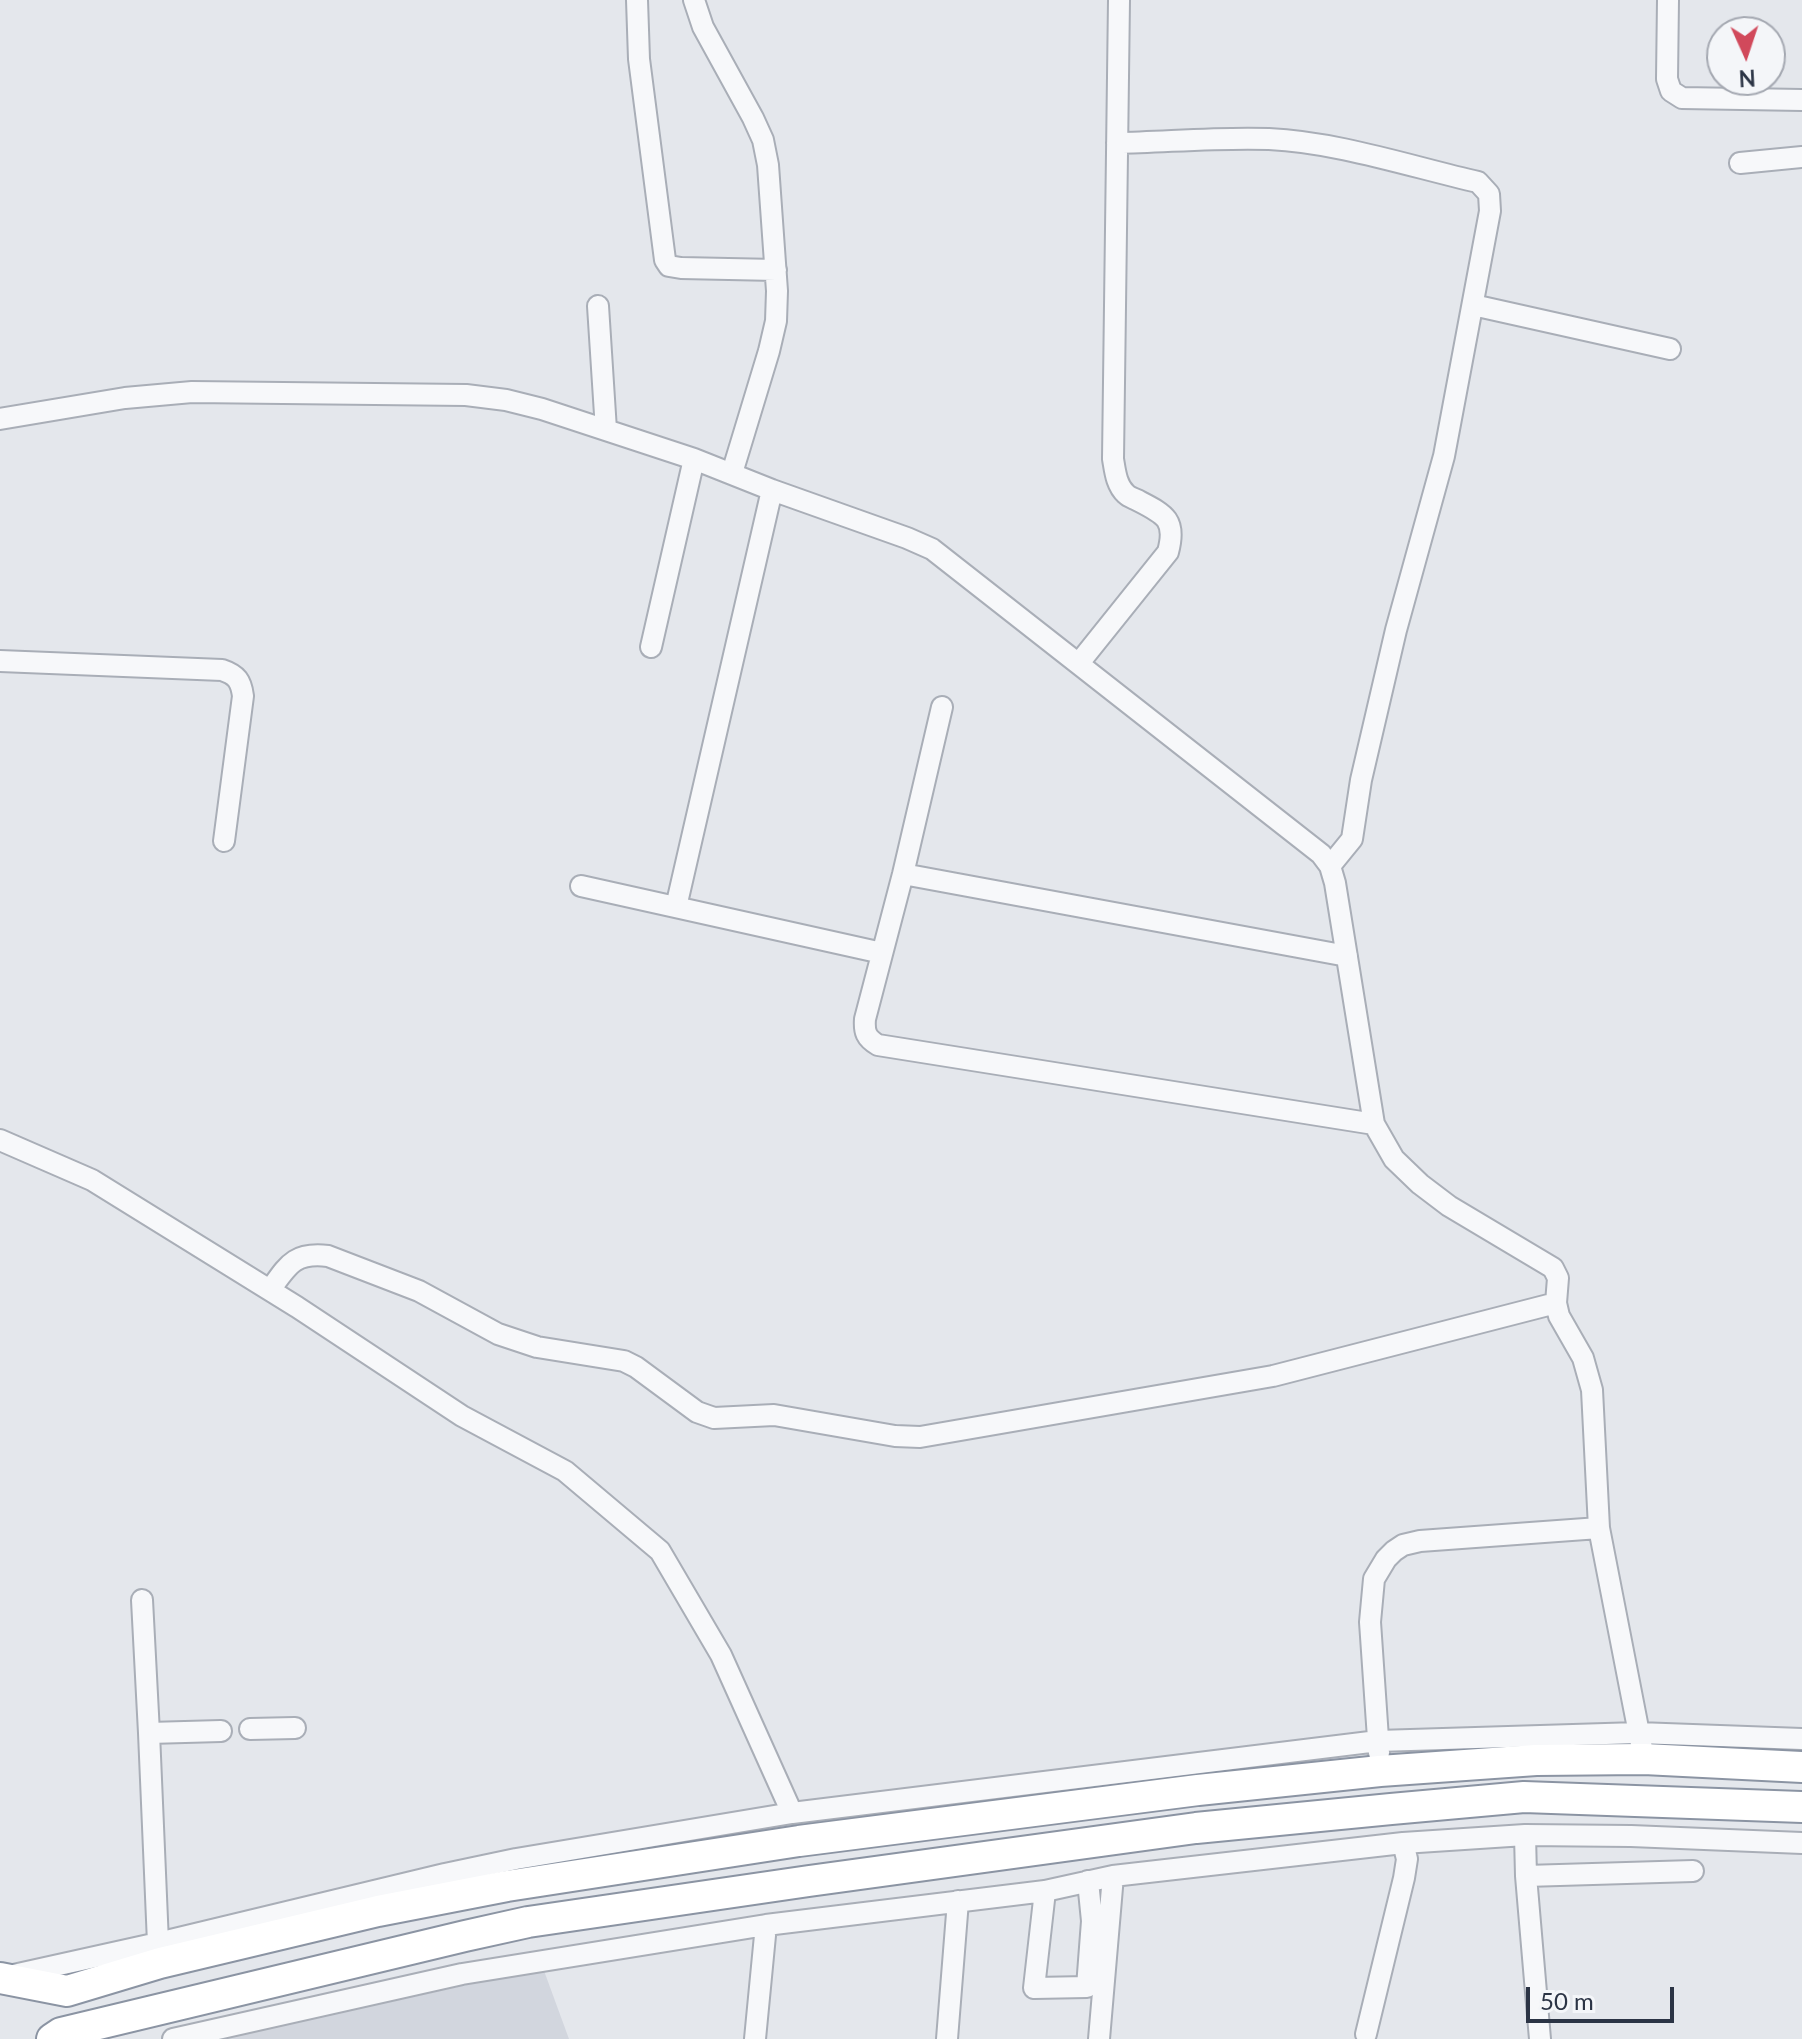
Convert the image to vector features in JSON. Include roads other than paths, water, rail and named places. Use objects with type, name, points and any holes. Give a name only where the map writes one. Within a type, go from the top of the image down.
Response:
[{"type":"highway","points":[[1,1977],[67,1991],[160,1963],[378,1911],[507,1886],[799,1841],[1182,1792],[1379,1756],[1536,1760],[1641,1746],[1802,1767]]},
{"type":"highway","points":[[52,2039],[61,2033],[513,1925],[1180,1830],[1524,1797],[1802,1807]]},
{"type":"street","points":[[637,0],[639,59],[665,260],[669,266],[681,268],[776,270]]},
{"type":"street","points":[[694,0],[703,27],[763,140],[768,165],[776,270],[776,321],[732,473]]},
{"type":"street","points":[[1079,663],[1168,552],[1171,538],[1170,523],[1162,513],[1126,494],[1116,478],[1113,459],[1119,0]]},
{"type":"street","points":[[1668,0],[1667,79],[1671,91],[1682,98],[1802,100]]},
{"type":"street","points":[[1117,143],[1269,139],[1299,142],[1478,182],[1489,194],[1490,211],[1444,456],[1396,630],[1361,780],[1352,839],[1330,866]]},
{"type":"street","points":[[1740,163],[1802,157]]},
{"type":"street","points":[[1473,305],[1670,349]]},
{"type":"street","points":[[598,306],[606,430]]},
{"type":"street","points":[[0,419],[125,398],[192,392],[466,395],[518,403],[694,459],[932,549],[1321,854],[1330,866],[1374,1124],[1394,1159],[1420,1184],[1449,1206],[1553,1268],[1558,1278],[1556,1303],[1559,1316],[1583,1358],[1592,1390],[1599,1528],[1641,1746],[1802,1739]]},
{"type":"street","points":[[651,647],[694,459]]},
{"type":"street","points":[[676,907],[772,490]]},
{"type":"street","points":[[0,661],[222,670],[235,675],[242,685],[243,696],[224,841]]},
{"type":"street","points":[[942,707],[865,1019],[864,1032],[870,1040],[878,1045],[1374,1124]]},
{"type":"street","points":[[903,874],[1347,956]]},
{"type":"street","points":[[581,886],[882,953]]},
{"type":"street","points":[[0,1140],[92,1180],[297,1307],[462,1416],[565,1471],[660,1551],[721,1655],[792,1813]]},
{"type":"street","points":[[270,1290],[288,1264],[313,1254],[328,1256],[419,1291],[498,1334],[537,1347],[624,1361],[697,1412],[714,1418],[774,1415],[895,1436],[920,1437],[1273,1376],[1556,1303]]},
{"type":"street","points":[[1,1977],[488,1865],[792,1813],[1379,1756],[1370,1622],[1374,1579],[1386,1559],[1403,1545],[1420,1541],[1599,1528]]},
{"type":"street","points":[[142,1600],[158,1943]]},
{"type":"street","points":[[250,1729],[295,1728]]},
{"type":"street","points":[[149,1733],[221,1731]]},
{"type":"street","points":[[1525,1835],[1540,2039]]},
{"type":"street","points":[[173,2039],[462,1974],[766,1925],[1045,1891],[1113,1876],[1403,1843],[1525,1835],[1802,1843]]},
{"type":"street","points":[[1366,2034],[1404,1878],[1407,1859],[1403,1843]]},
{"type":"street","points":[[1526,1876],[1693,1871]]},
{"type":"street","points":[[1099,2039],[1113,1876]]},
{"type":"street","points":[[1045,1891],[1034,1988],[1087,1987],[1092,1921],[1088,1881]]},
{"type":"street","points":[[947,2039],[958,1901]]},
{"type":"street","points":[[755,2039],[766,1925]]}]
